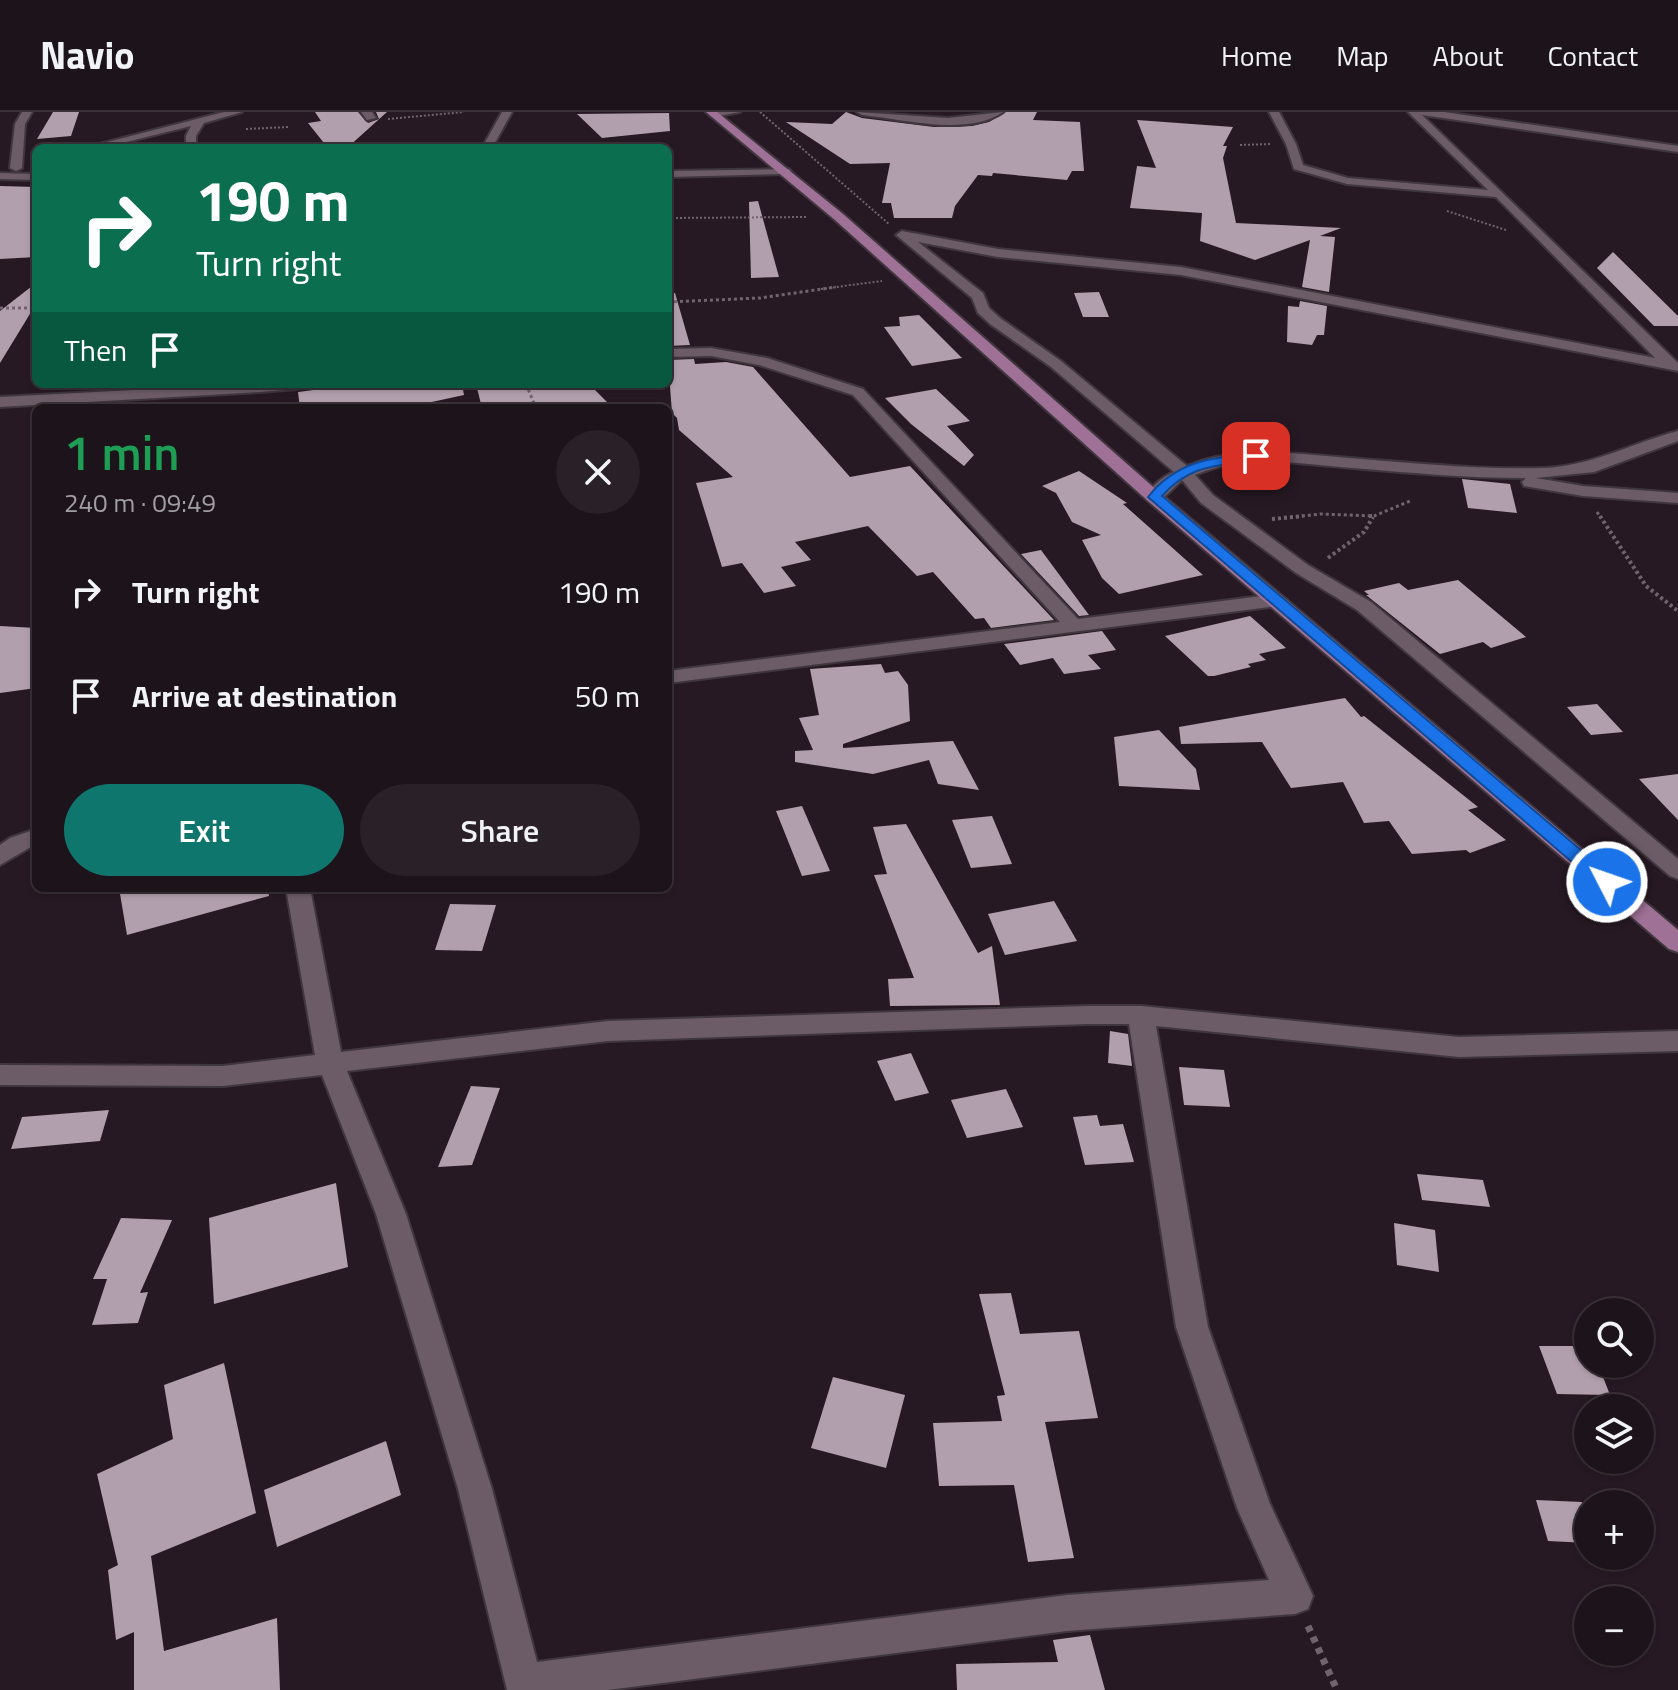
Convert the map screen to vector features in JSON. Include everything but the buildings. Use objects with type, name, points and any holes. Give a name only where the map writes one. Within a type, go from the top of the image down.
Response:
[{"type":"main road","points":[[713,113],[839,217],[1154,497],[1678,943]]},
{"type":"street","points":[[16,168],[20,124],[27,112]]},
{"type":"street","points":[[106,144],[237,112]]},
{"type":"street","points":[[489,144],[507,112]]},
{"type":"street","points":[[713,113],[735,112]]},
{"type":"street","points":[[862,112],[960,119],[998,112]]},
{"type":"street","points":[[1274,112],[1291,144],[1298,167],[1347,181],[1498,194]]},
{"type":"street","points":[[1413,112],[1542,235],[1633,330],[1676,367]]},
{"type":"street","points":[[1422,112],[1678,149]]},
{"type":"street","points":[[191,144],[191,136],[199,122]]},
{"type":"street","points":[[0,174],[32,163]]},
{"type":"street","points":[[672,174],[785,171]]},
{"type":"street","points":[[0,174],[32,177]]},
{"type":"street","points":[[902,235],[998,253],[1181,271],[1676,367]]},
{"type":"street","points":[[902,235],[978,296],[983,310],[995,321],[1056,364],[1183,471],[1207,499],[1302,569],[1364,606],[1678,871]]},
{"type":"street","points":[[672,353],[711,352],[762,361],[858,392],[1074,626]]},
{"type":"street","points":[[0,402],[52,390],[229,400],[280,388]]},
{"type":"street","points":[[1154,497],[1170,479],[1183,471],[1213,461],[1256,456],[1480,473],[1546,473],[1588,468],[1678,436]]},
{"type":"street","points":[[1480,473],[1583,491],[1678,498]]},
{"type":"street","points":[[672,676],[1278,600]]},
{"type":"street","points":[[0,857],[18,843],[32,838]]},
{"type":"street","points":[[299,892],[330,1062],[391,1214],[475,1489],[525,1686],[1067,1613],[1295,1596],[1254,1508],[1192,1327],[1141,1015]]},
{"type":"street","points":[[0,1075],[223,1076],[608,1031],[1141,1015],[1459,1047],[1678,1041]]},
{"type":"path","points":[[369,115],[439,117],[464,112]]},
{"type":"path","points":[[760,112],[902,235]]},
{"type":"path","points":[[1441,208],[1492,227],[1542,235]]},
{"type":"path","points":[[672,218],[839,217]]},
{"type":"path","points":[[672,302],[760,298],[905,277]]},
{"type":"path","points":[[0,308],[32,308]]},
{"type":"path","points":[[1583,491],[1646,586],[1678,611]]},
{"type":"path","points":[[1244,526],[1275,518],[1321,514],[1374,516],[1410,501]]},
{"type":"path","points":[[1302,569],[1348,545],[1364,532],[1374,516]]},
{"type":"path","points":[[1295,1596],[1337,1690]]},
{"type":"route","points":[[1256,456],[1213,461],[1183,471],[1170,479],[1154,497],[1607,882]]}]
